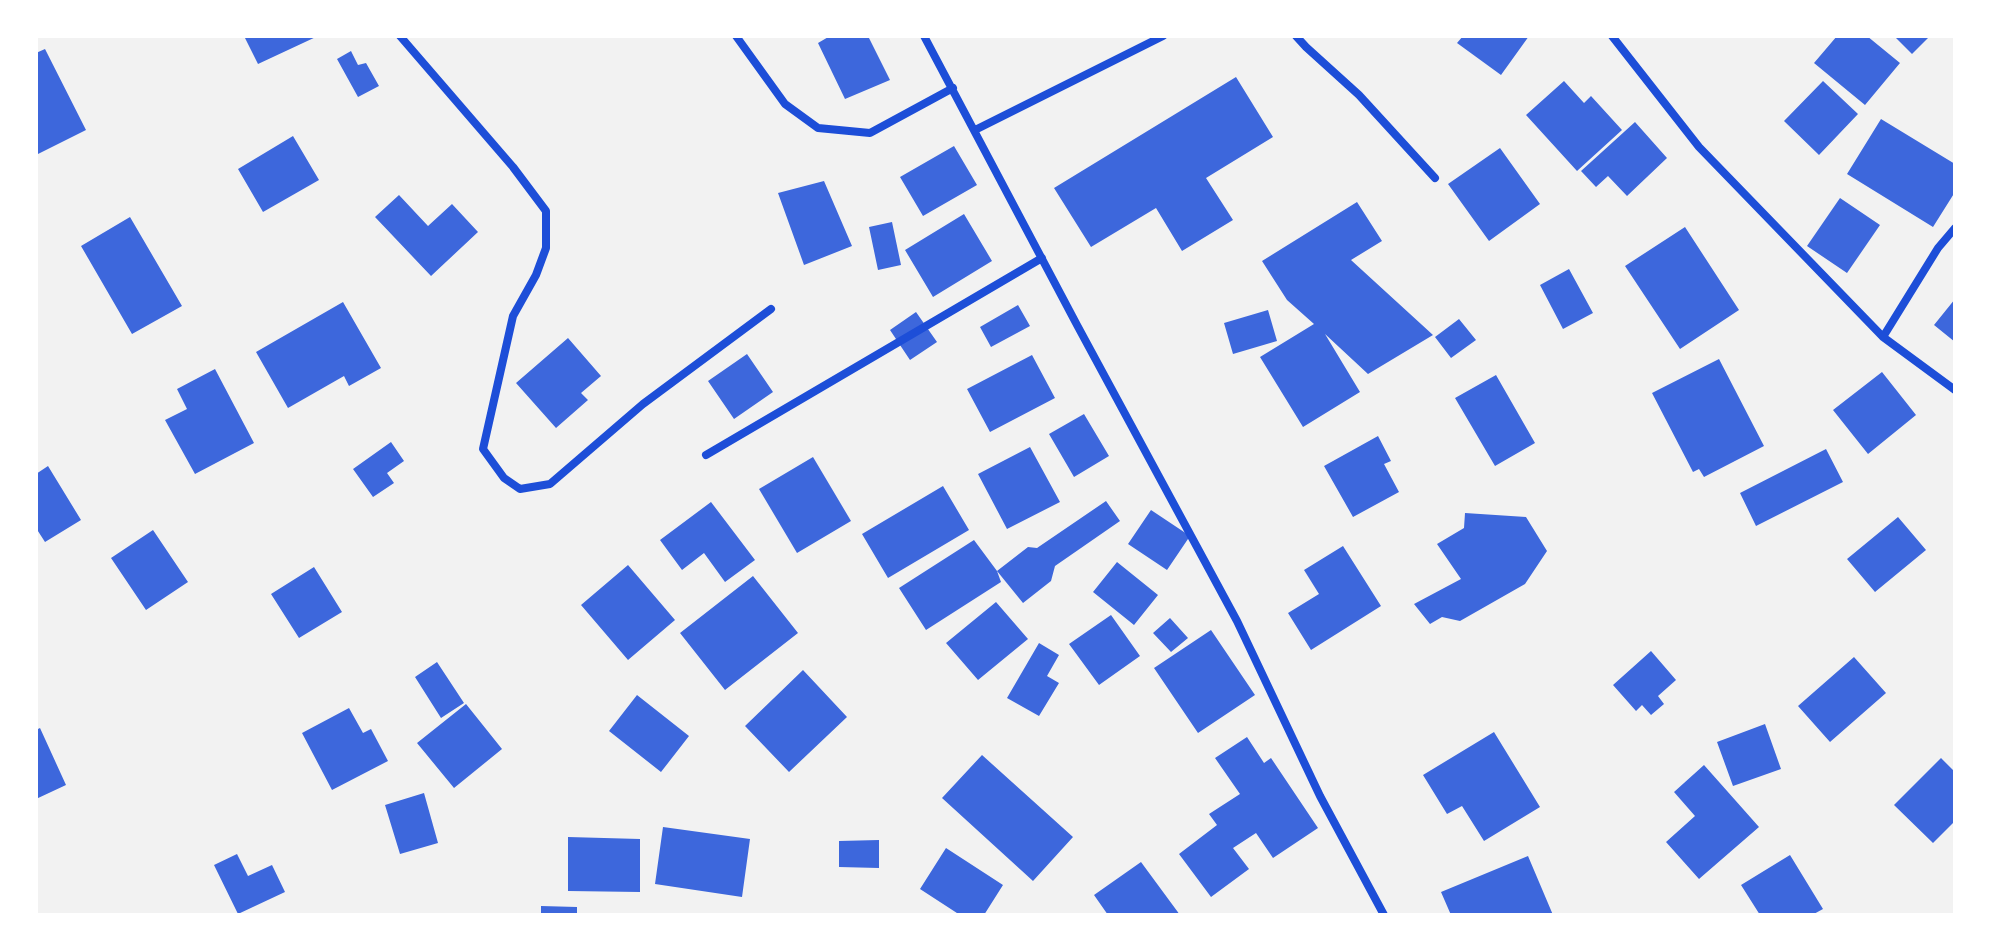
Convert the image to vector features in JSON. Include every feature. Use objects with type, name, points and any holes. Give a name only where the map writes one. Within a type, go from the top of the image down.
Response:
[{"type":"street","points":[[400,36],[513,167],[546,211],[546,248],[536,275],[513,316],[483,449],[504,478],[520,489],[550,484],[643,404],[771,309]]},
{"type":"street","points":[[736,36],[785,104],[818,128],[870,133],[953,88]]},
{"type":"street","points":[[924,36],[1237,621],[1320,796],[1384,915]]},
{"type":"street","points":[[975,130],[1163,36]]},
{"type":"street","points":[[1296,36],[1359,95],[1435,178]]},
{"type":"street","points":[[1612,36],[1699,147],[1883,337],[1955,390]]},
{"type":"street","points":[[1883,337],[1938,248],[1955,228]]},
{"type":"street","points":[[706,455],[1042,258]]},
{"type":"building","points":[[244,36],[318,36],[258,64]]},
{"type":"building","points":[[830,36],[868,36],[890,80],[845,99],[818,43]]},
{"type":"building","points":[[1463,36],[1529,36],[1501,75],[1457,43]]},
{"type":"building","points":[[1837,36],[1867,36],[1900,63],[1865,105],[1814,63]]},
{"type":"building","points":[[1894,36],[1930,36],[1912,54]]},
{"type":"building","points":[[45,49],[86,130],[36,155],[36,53]]},
{"type":"building","points":[[351,51],[358,65],[366,63],[379,86],[358,97],[337,59]]},
{"type":"building","points":[[1236,77],[1273,137],[1206,178],[1233,220],[1182,251],[1156,208],[1091,247],[1054,188]]},
{"type":"building","points":[[1564,81],[1584,103],[1591,96],[1622,130],[1577,171],[1526,115]]},
{"type":"building","points":[[1823,81],[1858,114],[1819,155],[1784,121]]},
{"type":"building","points":[[1881,119],[1955,164],[1955,192],[1933,227],[1847,174]]},
{"type":"building","points":[[1635,122],[1667,158],[1627,196],[1608,176],[1596,187],[1581,171]]},
{"type":"building","points":[[293,136],[319,180],[263,212],[238,169]]},
{"type":"building","points":[[954,146],[977,185],[923,216],[900,177]]},
{"type":"building","points":[[1500,148],[1540,204],[1489,241],[1448,184]]},
{"type":"building","points":[[824,181],[852,246],[804,265],[778,193]]},
{"type":"building","points":[[399,195],[428,226],[452,204],[478,232],[431,276],[375,217]]},
{"type":"building","points":[[1840,198],[1880,225],[1847,273],[1807,246]]},
{"type":"building","points":[[1357,202],[1382,241],[1351,260],[1433,335],[1368,374],[1325,334],[1360,392],[1303,427],[1260,357],[1314,324],[1287,300],[1262,261]]},
{"type":"building","points":[[964,214],[992,261],[933,297],[905,250]]},
{"type":"building","points":[[130,217],[182,306],[132,334],[81,246]]},
{"type":"building","points":[[892,222],[901,265],[878,270],[869,227]]},
{"type":"building","points":[[1685,227],[1739,310],[1680,349],[1625,266]]},
{"type":"building","points":[[1569,269],[1593,313],[1563,329],[1540,285]]},
{"type":"building","points":[[1955,299],[1955,342],[1934,325]]},
{"type":"building","points":[[343,302],[381,368],[349,386],[344,376],[288,408],[256,352]]},
{"type":"building","points":[[1018,305],[1030,326],[991,347],[980,327]]},
{"type":"building","points":[[1268,310],[1277,341],[1233,354],[1224,323]]},
{"type":"building","points":[[916,312],[937,342],[910,360],[890,330]]},
{"type":"building","points":[[1459,319],[1476,340],[1451,358],[1435,337]]},
{"type":"building","points":[[568,338],[601,376],[581,393],[588,400],[556,428],[516,383]]},
{"type":"building","points":[[747,354],[773,392],[734,419],[708,381]]},
{"type":"building","points":[[1032,355],[1055,398],[990,432],[967,389]]},
{"type":"building","points":[[1719,359],[1764,446],[1704,477],[1699,469],[1693,472],[1652,393]]},
{"type":"building","points":[[215,369],[254,443],[195,474],[165,420],[187,409],[177,389]]},
{"type":"building","points":[[1882,372],[1916,415],[1868,454],[1833,410]]},
{"type":"building","points":[[1496,375],[1535,443],[1495,466],[1455,398]]},
{"type":"building","points":[[1084,414],[1109,456],[1074,477],[1049,434]]},
{"type":"building","points":[[1378,436],[1391,461],[1384,464],[1399,492],[1353,517],[1324,466]]},
{"type":"building","points":[[391,442],[404,461],[387,473],[394,483],[373,497],[353,469]]},
{"type":"building","points":[[1030,447],[1060,502],[1007,529],[978,474]]},
{"type":"building","points":[[1826,449],[1843,482],[1756,526],[1740,493]]},
{"type":"building","points":[[813,457],[851,521],[797,553],[759,489]]},
{"type":"building","points":[[48,466],[81,520],[45,542],[36,528],[36,474]]},
{"type":"building","points":[[943,486],[969,530],[888,578],[862,534]]},
{"type":"building","points":[[1106,501],[1120,521],[1055,566],[1051,581],[1023,603],[997,571],[1028,547],[1037,548]]},
{"type":"building","points":[[711,502],[755,560],[725,582],[704,553],[682,570],[660,540]]},
{"type":"building","points":[[1151,510],[1190,536],[1167,570],[1128,544]]},
{"type":"building","points":[[1465,513],[1526,517],[1547,551],[1525,584],[1460,621],[1442,617],[1430,624],[1414,604],[1461,579],[1437,544],[1464,528]]},
{"type":"building","points":[[1898,517],[1926,550],[1875,592],[1847,559]]},
{"type":"building","points":[[153,530],[188,582],[146,610],[111,558]]},
{"type":"building","points":[[974,540],[997,571],[1001,582],[926,630],[899,588]]},
{"type":"building","points":[[1343,546],[1381,606],[1311,650],[1288,613],[1319,594],[1304,570]]},
{"type":"building","points":[[1117,562],[1158,595],[1134,625],[1093,592]]},
{"type":"building","points":[[628,565],[675,620],[628,660],[581,605]]},
{"type":"building","points":[[314,567],[342,612],[299,638],[271,594]]},
{"type":"building","points":[[753,576],[798,633],[725,690],[680,633]]},
{"type":"building","points":[[996,602],[1028,639],[978,680],[946,643]]},
{"type":"building","points":[[1111,615],[1140,656],[1099,685],[1069,644]]},
{"type":"building","points":[[1170,618],[1188,638],[1171,652],[1153,633]]},
{"type":"building","points":[[1211,630],[1255,695],[1198,733],[1154,668]]},
{"type":"building","points":[[1039,643],[1059,655],[1047,676],[1059,683],[1039,716],[1007,698]]},
{"type":"building","points":[[1651,651],[1676,680],[1658,696],[1664,704],[1651,715],[1642,705],[1636,711],[1613,685]]},
{"type":"building","points":[[1854,657],[1886,693],[1830,742],[1798,706]]},
{"type":"building","points":[[437,662],[464,703],[441,718],[415,677]]},
{"type":"building","points":[[803,670],[847,717],[789,772],[745,726]]},
{"type":"building","points":[[637,695],[689,736],[661,772],[609,731]]},
{"type":"building","points":[[466,704],[502,749],[454,788],[417,743]]},
{"type":"building","points":[[349,708],[363,733],[371,729],[388,761],[332,790],[302,733]]},
{"type":"building","points":[[1765,724],[1781,769],[1733,786],[1717,742]]},
{"type":"building","points":[[40,728],[66,785],[36,799],[36,730]]},
{"type":"building","points":[[1494,732],[1540,807],[1484,841],[1462,806],[1447,814],[1423,775]]},
{"type":"building","points":[[1247,737],[1264,763],[1271,758],[1318,828],[1273,858],[1256,833],[1233,848],[1249,869],[1211,897],[1179,854],[1217,825],[1209,814],[1240,794],[1215,758]]},
{"type":"building","points":[[982,755],[1073,837],[1033,881],[942,798]]},
{"type":"building","points":[[1941,758],[1955,772],[1955,821],[1933,843],[1894,805]]},
{"type":"building","points":[[1704,765],[1759,827],[1699,879],[1666,842],[1695,816],[1674,792]]},
{"type":"building","points":[[424,793],[438,843],[400,854],[385,805]]},
{"type":"building","points":[[663,827],[750,839],[742,897],[655,884]]},
{"type":"building","points":[[568,837],[640,839],[640,892],[568,891]]},
{"type":"building","points":[[879,840],[879,868],[839,867],[839,841]]},
{"type":"building","points":[[946,848],[1003,885],[984,915],[960,915],[920,889]]},
{"type":"building","points":[[237,854],[248,876],[272,865],[285,892],[238,914],[214,865]]},
{"type":"building","points":[[1790,855],[1823,909],[1812,915],[1760,915],[1741,885]]},
{"type":"building","points":[[1528,856],[1553,915],[1451,915],[1441,892]]},
{"type":"building","points":[[1141,862],[1180,915],[1108,915],[1094,895]]},
{"type":"building","points":[[541,906],[577,907],[577,915],[541,915]]}]
